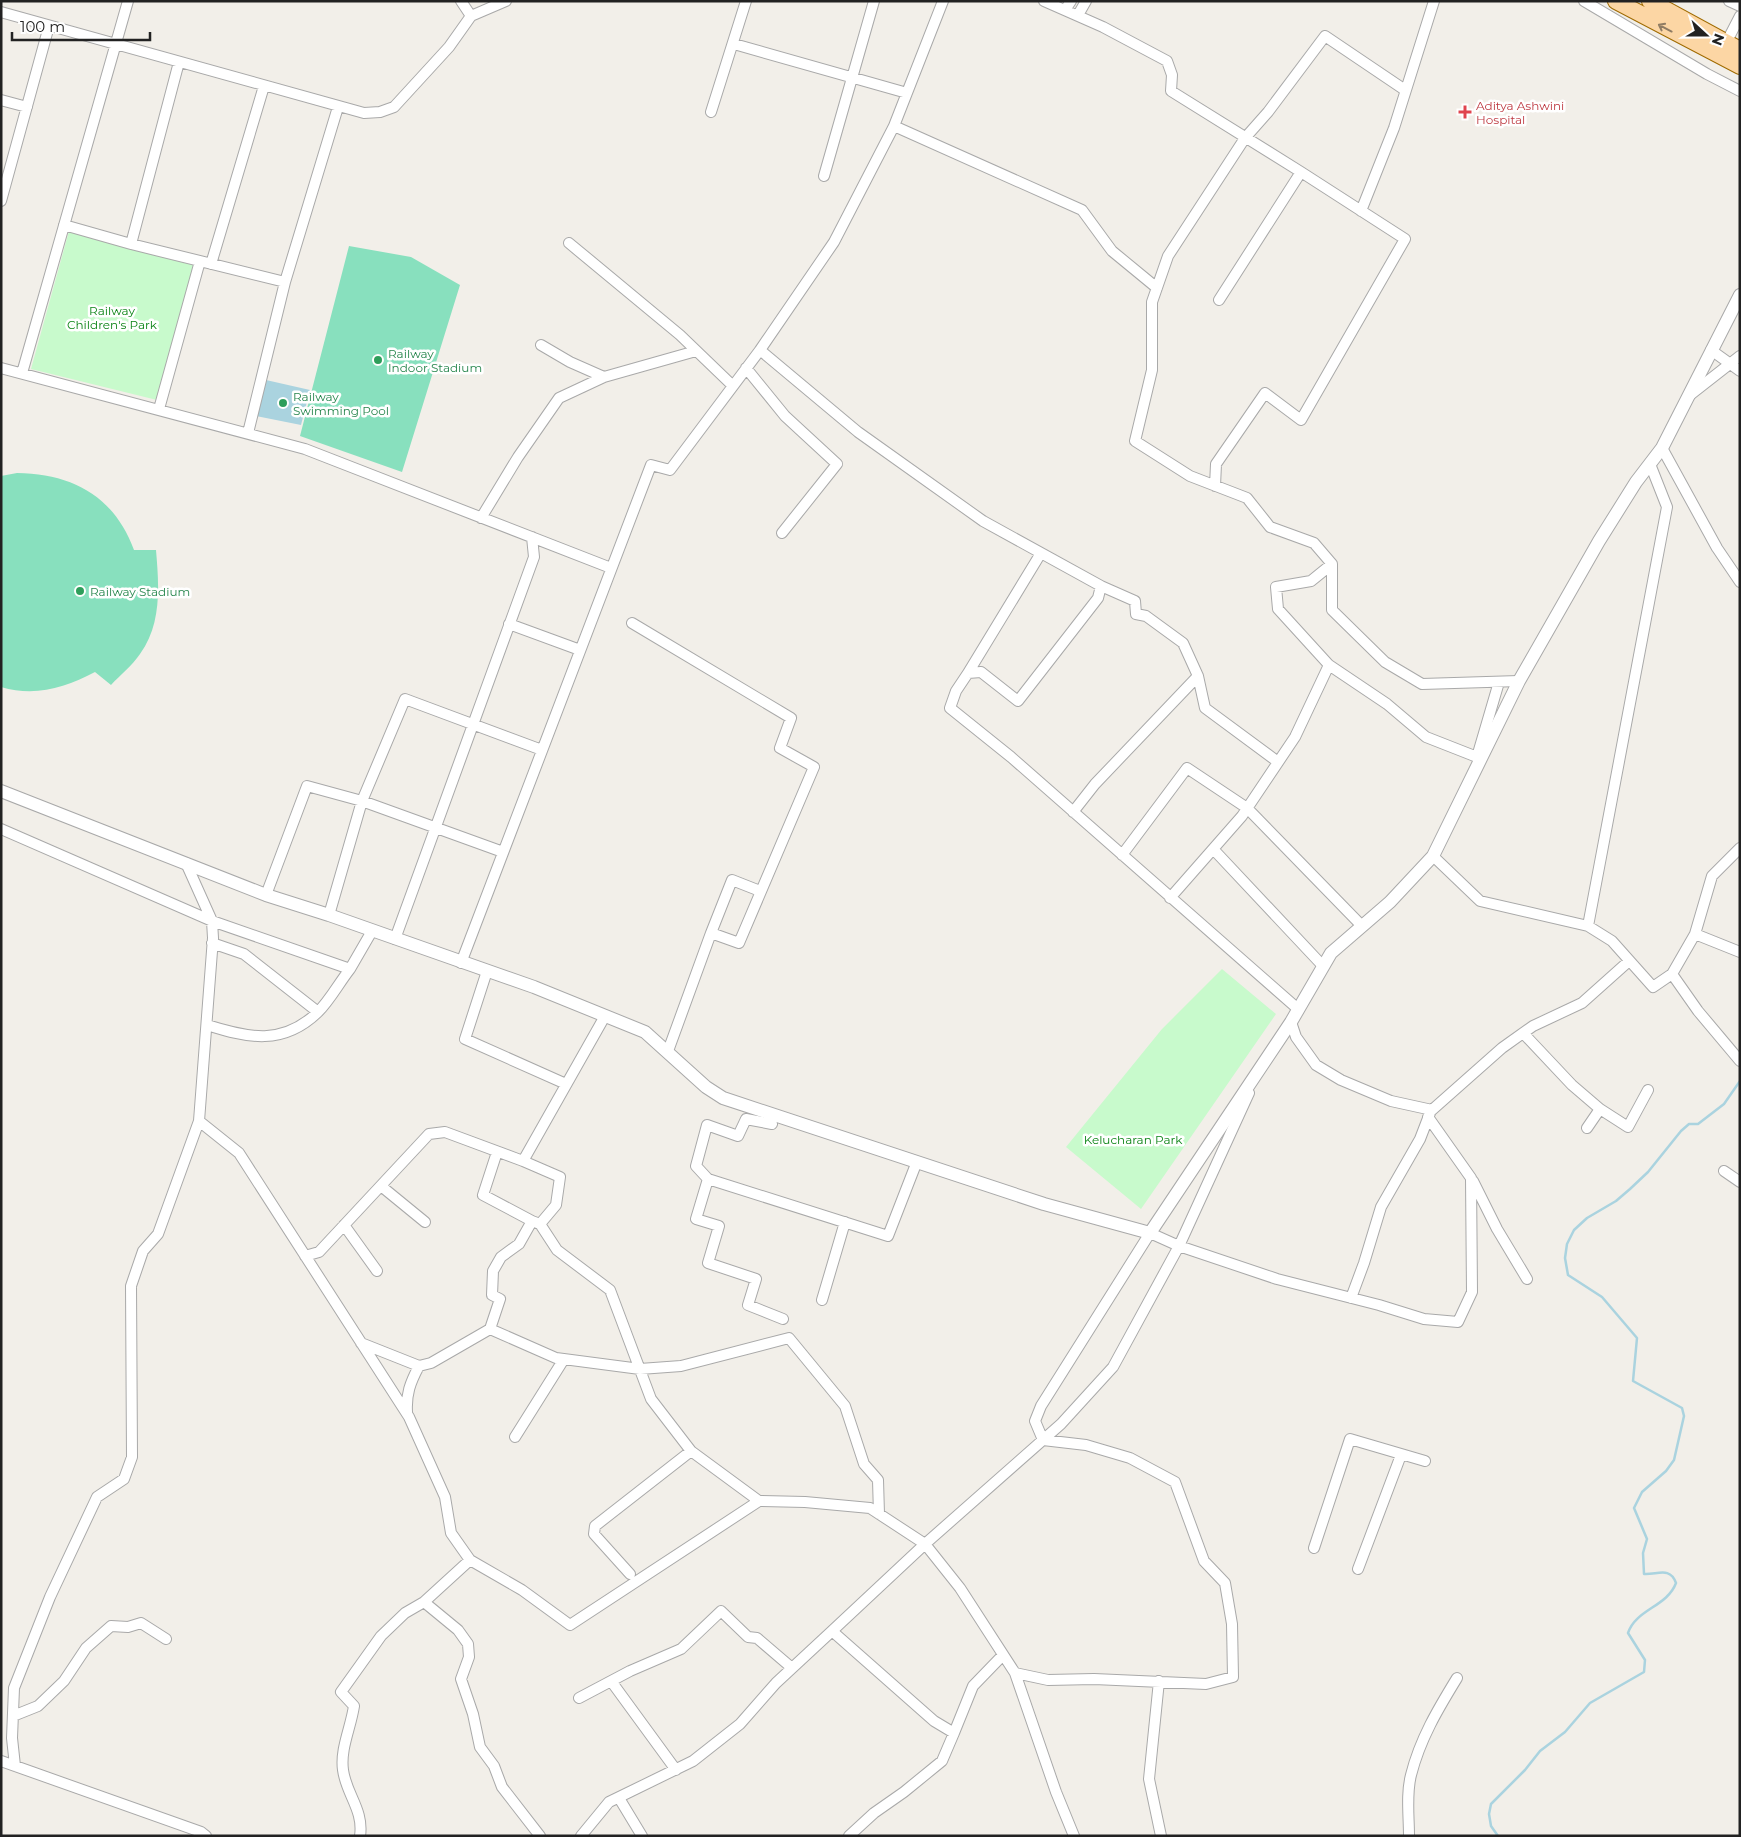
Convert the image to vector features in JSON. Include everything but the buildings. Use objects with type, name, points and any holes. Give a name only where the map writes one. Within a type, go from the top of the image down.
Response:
[{"type":"main road","points":[[1616,1],[1740,66]]},
{"type":"main road","points":[[1650,1],[1674,7],[1733,46]]},
{"type":"street","points":[[22,373],[128,1]]},
{"type":"street","points":[[461,1],[471,16]]},
{"type":"street","points":[[1,12],[364,113],[380,112],[394,107],[449,47],[471,16],[506,1]]},
{"type":"street","points":[[711,112],[746,1]]},
{"type":"street","points":[[824,176],[874,1]]},
{"type":"street","points":[[461,963],[652,465],[670,470],[760,350],[834,242],[894,126],[944,1]]},
{"type":"street","points":[[1044,1],[1068,6],[1078,15],[1167,61],[1172,75],[1171,92],[1405,239],[1301,420],[1265,393],[1216,464],[1215,486]]},
{"type":"street","points":[[1078,15],[1086,1]]},
{"type":"street","points":[[1361,211],[1394,128],[1434,1]]},
{"type":"street","points":[[1584,1],[1707,74],[1740,91]]},
{"type":"street","points":[[1729,1],[1740,6]]},
{"type":"street","points":[[1733,46],[1740,16]]},
{"type":"street","points":[[1,201],[49,26]]},
{"type":"street","points":[[1405,90],[1325,36],[1268,112],[1245,138],[1168,256],[1152,302],[1152,370],[1135,441],[1190,476],[1247,498],[1270,527],[1314,543],[1332,564],[1332,610],[1385,662],[1422,684],[1519,682]]},
{"type":"street","points":[[734,44],[907,93]]},
{"type":"street","points":[[131,244],[179,62]]},
{"type":"street","points":[[211,264],[264,86]]},
{"type":"street","points":[[1,100],[27,107]]},
{"type":"street","points":[[248,433],[285,282],[338,107]]},
{"type":"street","points":[[894,126],[1082,210],[1112,251],[1157,288]]},
{"type":"street","points":[[1219,300],[1301,172]]},
{"type":"street","points":[[64,225],[131,244],[285,282]]},
{"type":"street","points":[[570,243],[696,350],[733,386]]},
{"type":"street","points":[[160,409],[200,261]]},
{"type":"street","points":[[1043,1440],[1035,1421],[1041,1406],[1150,1233],[1291,1022],[1330,953],[1390,902],[1433,856],[1519,682],[1599,541],[1662,448],[1740,295]]},
{"type":"street","points":[[542,345],[570,362],[604,377]]},
{"type":"street","points":[[481,518],[518,457],[559,398],[604,377],[696,350]]},
{"type":"street","points":[[760,350],[858,432],[983,521],[1101,586],[1135,601],[1136,614],[1146,616],[1183,643],[1198,676],[1205,708],[1278,762]]},
{"type":"street","points":[[1711,350],[1740,371]]},
{"type":"street","points":[[1690,395],[1740,356]]},
{"type":"street","points":[[1,368],[305,449],[611,568]]},
{"type":"street","points":[[746,368],[785,416],[837,464],[782,533]]},
{"type":"street","points":[[1662,448],[1717,548],[1740,582]]},
{"type":"street","points":[[1588,926],[1667,507],[1650,464]]},
{"type":"street","points":[[395,939],[534,557],[532,537]]},
{"type":"street","points":[[1041,553],[956,691],[950,708],[1011,757],[1298,1009]]},
{"type":"street","points":[[1332,564],[1311,581],[1276,587],[1278,609],[1330,665],[1387,704],[1426,737],[1477,757],[1499,682]]},
{"type":"street","points":[[968,672],[980,672],[1018,701],[1098,598],[1101,586]]},
{"type":"street","points":[[632,623],[791,718],[780,748],[814,767],[739,943],[711,933]]},
{"type":"street","points":[[509,624],[580,650]]},
{"type":"street","points":[[1170,898],[1214,850],[1247,808],[1295,737],[1330,665]]},
{"type":"street","points":[[1073,812],[1095,784],[1198,676]]},
{"type":"street","points":[[329,915],[362,801],[404,699],[542,750]]},
{"type":"street","points":[[1122,855],[1187,768],[1247,808],[1362,926]]},
{"type":"street","points":[[266,895],[307,786],[362,801],[435,829],[503,852]]},
{"type":"street","points":[[1,791],[266,895],[329,915],[487,971],[646,1032],[706,1087],[723,1098],[916,1164],[1044,1204],[1150,1233],[1179,1246],[1277,1279],[1424,1319],[1458,1322],[1472,1292],[1471,1178]]},
{"type":"street","points":[[1,829],[212,921],[350,969]]},
{"type":"street","points":[[1433,856],[1480,901],[1588,926],[1612,941],[1653,988],[1672,974],[1695,934],[1712,876],[1740,848]]},
{"type":"street","points":[[1214,850],[1323,966]]},
{"type":"street","points":[[15,1766],[12,1738],[14,1688],[50,1597],[97,1498],[124,1479],[132,1457],[131,1286],[143,1251],[158,1234],[199,1121],[203,1042],[207,1025],[212,921],[186,863]]},
{"type":"street","points":[[668,1051],[732,880],[760,891]]},
{"type":"street","points":[[207,1025],[254,1037],[288,1034],[318,1012],[350,969],[372,931]]},
{"type":"street","points":[[1695,934],[1740,952]]},
{"type":"street","points":[[212,943],[244,954],[318,1012]]},
{"type":"street","points":[[1351,1298],[1381,1207],[1420,1139],[1430,1113],[1502,1048],[1523,1033],[1582,1003],[1630,961]]},
{"type":"street","points":[[487,971],[465,1039],[566,1084]]},
{"type":"street","points":[[1672,974],[1698,1011],[1740,1061]]},
{"type":"street","points":[[523,1161],[606,1016]]},
{"type":"street","points":[[1291,1022],[1296,1037],[1316,1065],[1341,1080],[1391,1101],[1430,1113],[1471,1178],[1497,1229],[1527,1279]]},
{"type":"street","points":[[1523,1033],[1572,1085],[1600,1109],[1628,1127],[1648,1090]]},
{"type":"street","points":[[581,1836],[610,1802],[693,1761],[740,1724],[792,1668],[832,1630],[1073,1412],[1113,1367],[1179,1246],[1259,1070]]},
{"type":"street","points":[[1587,1128],[1600,1109]]},
{"type":"street","points":[[772,1124],[746,1119],[738,1136],[707,1125],[696,1166],[708,1179],[888,1236],[916,1164]]},
{"type":"street","points":[[199,1121],[239,1153],[407,1414],[445,1497],[450,1533],[470,1560],[522,1590],[570,1625],[759,1501],[805,1502],[870,1508],[925,1544],[960,1588],[1015,1673],[1056,1792],[1074,1836]]},
{"type":"street","points":[[306,1256],[318,1252],[429,1134],[446,1132],[560,1177],[556,1205],[536,1223],[519,1244],[501,1257],[493,1272],[492,1295],[500,1299],[490,1329],[439,1359],[419,1366],[361,1343]]},
{"type":"street","points":[[497,1152],[483,1195],[536,1223],[557,1250],[610,1290],[651,1399],[691,1451],[759,1501]]},
{"type":"street","points":[[1724,1171],[1740,1182]]},
{"type":"street","points":[[708,1179],[696,1219],[719,1226],[708,1263],[756,1279],[748,1305],[783,1319]]},
{"type":"street","points":[[381,1186],[425,1222]]},
{"type":"street","points":[[822,1300],[845,1222]]},
{"type":"street","points":[[344,1225],[377,1271]]},
{"type":"street","points":[[490,1329],[556,1358],[640,1370],[681,1366],[789,1338],[845,1406],[864,1464],[878,1480],[879,1514]]},
{"type":"street","points":[[515,1437],[564,1359]]},
{"type":"street","points":[[407,1414],[406,1396],[419,1366]]},
{"type":"street","points":[[1314,1548],[1350,1439],[1424,1461]]},
{"type":"street","points":[[1015,1673],[1048,1680],[1159,1681],[1206,1684],[1233,1677],[1232,1624],[1225,1583],[1204,1561],[1175,1482],[1130,1458],[1086,1445],[1043,1440]]},
{"type":"street","points":[[630,1574],[594,1534],[595,1526],[691,1451]]},
{"type":"street","points":[[1358,1569],[1401,1455]]},
{"type":"street","points":[[360,1836],[362,1827],[358,1807],[346,1787],[342,1768],[354,1706],[341,1692],[381,1636],[405,1613],[424,1602],[470,1560]]},
{"type":"street","points":[[424,1602],[458,1630],[468,1644],[469,1657],[462,1679],[473,1714],[480,1747],[494,1766],[502,1786],[540,1836]]},
{"type":"street","points":[[579,1698],[611,1681],[682,1649],[721,1611],[748,1637],[757,1638],[792,1668]]},
{"type":"street","points":[[13,1716],[38,1706],[64,1681],[86,1648],[111,1626],[128,1627],[141,1623],[166,1639]]},
{"type":"street","points":[[832,1630],[934,1721],[954,1733]]},
{"type":"street","points":[[849,1836],[874,1813],[904,1792],[942,1761],[973,1686],[1003,1655]]},
{"type":"street","points":[[1409,1836],[1408,1802],[1411,1775],[1431,1721],[1457,1678]]},
{"type":"street","points":[[611,1681],[676,1770]]},
{"type":"street","points":[[1159,1681],[1149,1780],[1161,1836]]},
{"type":"street","points":[[1,1761],[201,1832],[206,1836]]},
{"type":"street","points":[[619,1798],[642,1836]]},
{"type":"green space","name":"Railway Children's Park","points":[[69,231],[194,264],[157,400],[31,369]]},
{"type":"green space","name":"Railway Indoor Stadium","points":[[349,246],[411,257],[460,285],[402,472],[300,436]]},
{"type":"green space","name":"Railway Stadium","points":[[17,473],[37,474],[56,478],[89,492],[103,502],[115,515],[126,531],[134,550],[156,550],[158,590],[156,617],[152,630],[137,658],[111,685],[95,672],[61,686],[38,691],[14,690],[1,687],[1,476]]},
{"type":"green space","name":"Kelucharan Park","points":[[1222,969],[1276,1014],[1141,1209],[1066,1147],[1162,1029]]},
{"type":"water","name":"Railway Swimming Pool","points":[[266,380],[310,390],[301,425],[256,416]]},
{"type":"waterway","points":[[1498,1836],[1491,1826],[1489,1814],[1491,1804],[1525,1770],[1540,1751],[1565,1732],[1590,1703],[1644,1672],[1645,1660],[1628,1633],[1638,1618],[1666,1598],[1676,1583],[1667,1573],[1644,1574],[1643,1553],[1647,1539],[1634,1508],[1642,1492],[1666,1471],[1674,1460],[1684,1416],[1682,1408],[1633,1381],[1637,1338],[1602,1297],[1568,1275],[1565,1258],[1567,1244],[1574,1230],[1587,1218],[1616,1201],[1648,1172],[1681,1131],[1689,1124],[1698,1124],[1724,1104],[1740,1081]]},
{"type":"place","name":"Aditya Ashwini Hospital","points":[[1465,112]]},
{"type":"place","name":"Railway Indoor Stadium","points":[[378,360]]},
{"type":"place","name":"Railway Swimming Pool","points":[[283,403]]},
{"type":"place","name":"Railway Stadium","points":[[80,591]]}]
